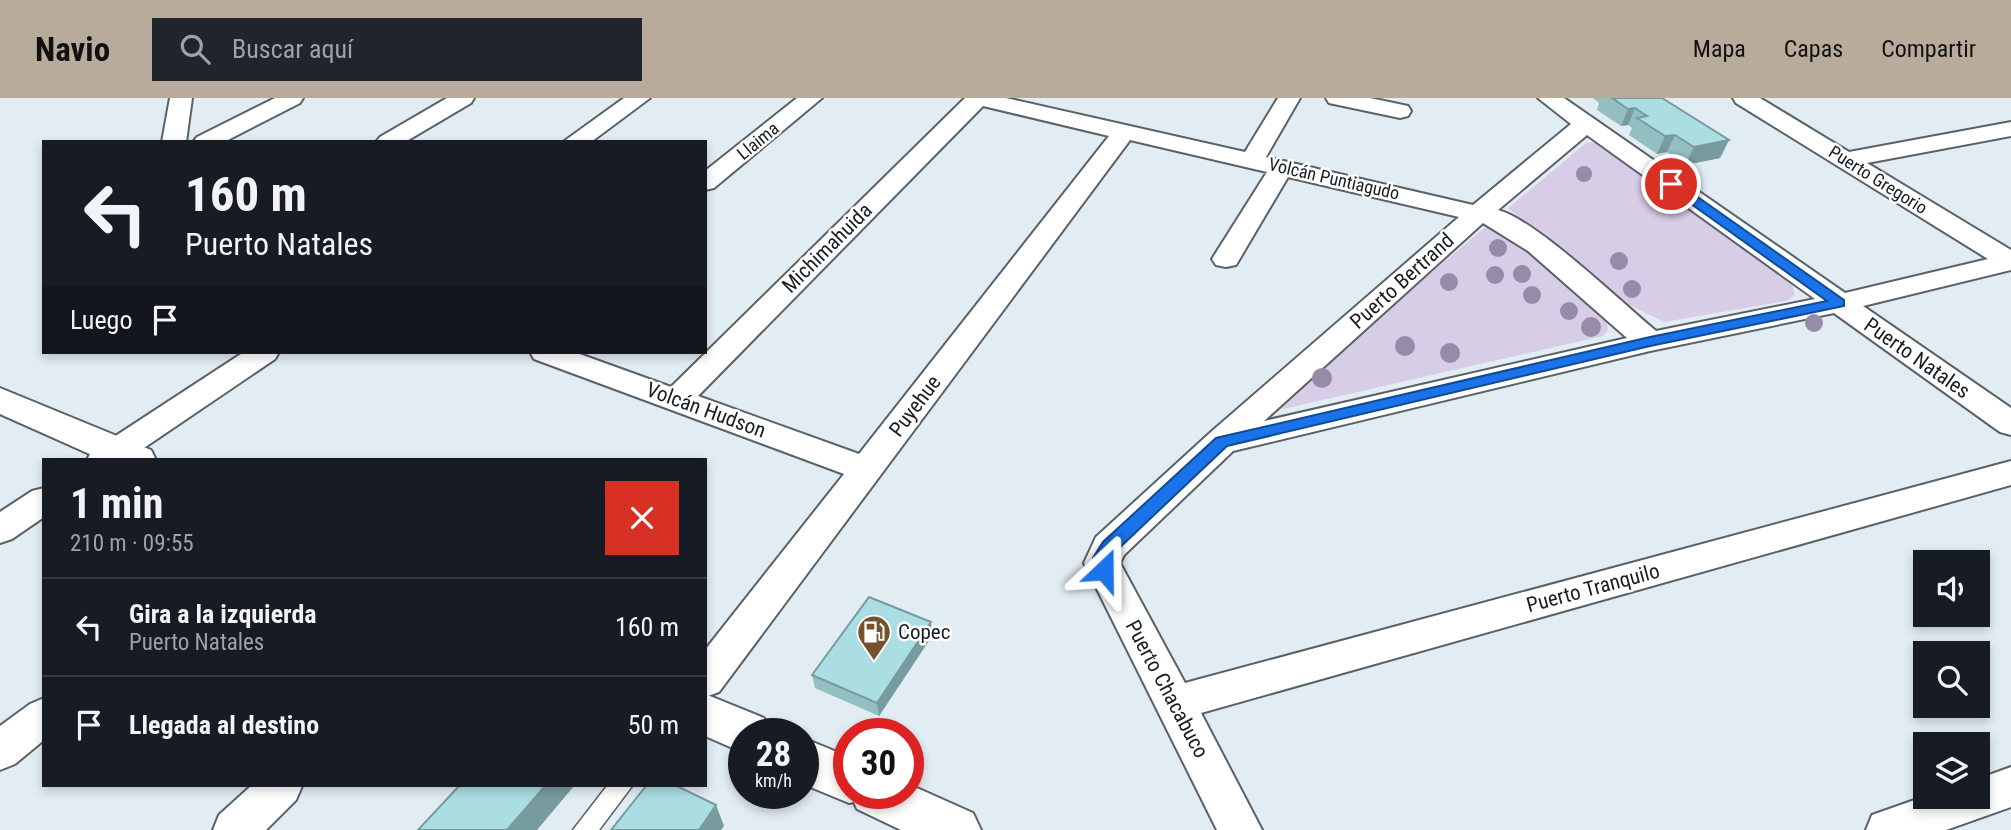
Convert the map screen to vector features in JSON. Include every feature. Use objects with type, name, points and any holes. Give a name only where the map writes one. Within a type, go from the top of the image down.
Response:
[{"type":"main road","points":[[0,400],[119,457]]},
{"type":"main road","points":[[707,715],[728,724]]},
{"type":"main road","points":[[907,809],[948,829]]},
{"type":"street","points":[[174,140],[181,98]]},
{"type":"street","points":[[209,140],[292,98]]},
{"type":"street","points":[[391,140],[463,98]]},
{"type":"street","points":[[578,140],[639,98]]},
{"type":"street","name":"Llaima","points":[[707,181],[811,98]]},
{"type":"street","name":"Volcán Puntiagudo","points":[[977,98],[1480,212],[1505,222],[1537,245],[1650,342]]},
{"type":"street","name":"Michimahuida","points":[[677,399],[977,98]]},
{"type":"street","points":[[1252,160],[1289,98]]},
{"type":"street","points":[[1336,98],[1400,111]]},
{"type":"street","name":"Puerto Natales","points":[[1549,98],[2011,425]]},
{"type":"street","name":"Puerto Gregorio","points":[[1744,98],[2011,262]]},
{"type":"street","name":"Puerto Bertrand","points":[[1222,442],[1480,212],[1586,124]]},
{"type":"street","points":[[1846,160],[2011,129]]},
{"type":"street","name":"Puyehue","points":[[707,677],[1125,131]]},
{"type":"street","points":[[1226,259],[1282,167]]},
{"type":"street","name":"Puerto Chacabuco","points":[[1240,830],[1176,703],[1104,570],[1102,558],[1109,547],[1222,442],[1650,342],[1839,303],[2011,262]]},
{"type":"street","points":[[119,457],[261,354]]},
{"type":"street","name":"Volcán Hudson","points":[[551,354],[866,470]]},
{"type":"street","name":"Puerto Tranquilo","points":[[1176,703],[2011,472]]},
{"type":"street","points":[[0,530],[42,501]]},
{"type":"street","points":[[0,751],[42,718]]},
{"type":"street","points":[[235,830],[280,787]]},
{"type":"street","points":[[1888,830],[2011,787]]},
{"type":"lane","points":[[585,830],[620,787]]},
{"type":"shaded area","points":[[1587,142],[1599,143],[1790,276],[1795,296],[1786,301],[1664,322],[1615,298],[1508,208]]},
{"type":"shaded area","points":[[1490,227],[1511,236],[1606,319],[1608,330],[1603,336],[1283,409],[1278,404],[1484,228]]},
{"type":"building","points":[[1612,98],[1662,98],[1729,140],[1694,147],[1675,135],[1665,136],[1637,118],[1647,116],[1635,108],[1628,109]]},
{"type":"building","name":"Copec","points":[[869,597],[931,622],[877,703],[812,675]]},
{"type":"building","points":[[458,787],[544,787],[507,830],[418,830]]},
{"type":"building","points":[[645,787],[679,787],[716,805],[699,830],[611,830]]},
{"type":"place","name":"Copec","points":[[874,662]]},
{"type":"route","points":[[1104,570],[1102,558],[1109,547],[1222,442],[1650,342],[1839,303],[1671,184]]}]
